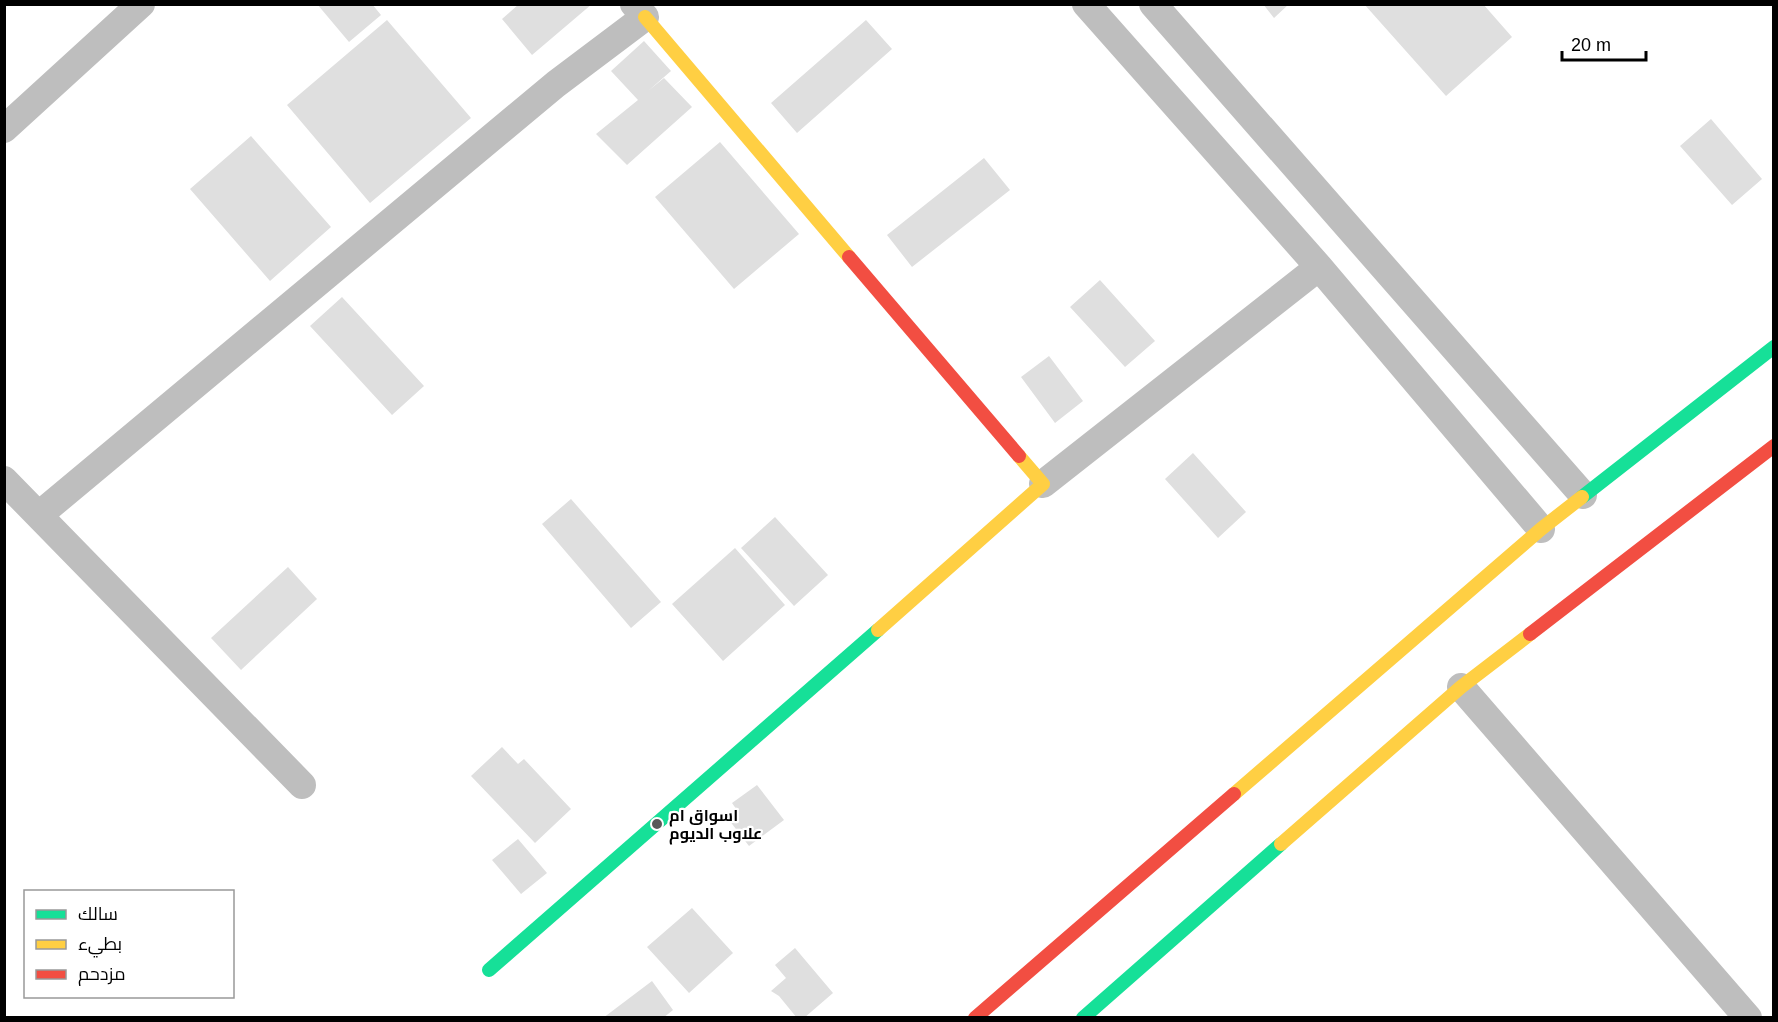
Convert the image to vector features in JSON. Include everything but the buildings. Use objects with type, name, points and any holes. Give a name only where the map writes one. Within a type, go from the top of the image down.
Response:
[{"type":"main road","points":[[489,970],[688,798],[1043,484],[639,11]]},
{"type":"main road","points":[[975,1017],[1541,529],[1773,348]]},
{"type":"main road","points":[[1083,1017],[1461,687],[1773,446]]},
{"type":"street","points":[[4,129],[141,4]]},
{"type":"street","points":[[1086,4],[1319,267],[1541,529]]},
{"type":"street","points":[[1153,4],[1582,495]]},
{"type":"street","points":[[39,515],[556,84],[639,11]]},
{"type":"street","points":[[1043,484],[1319,267]]},
{"type":"street","points":[[4,480],[302,785]]},
{"type":"street","points":[[1461,687],[1748,1017]]},
{"type":"traffic: fast","points":[[1582,497],[1774,347]]},
{"type":"traffic: fast","points":[[489,970],[878,630]]},
{"type":"traffic: fast","points":[[1083,1018],[1281,844]]},
{"type":"traffic: slow","points":[[645,17],[849,257]]},
{"type":"traffic: slow","points":[[878,630],[1043,484],[1019,456]]},
{"type":"traffic: slow","points":[[1234,794],[1541,529],[1582,497]]},
{"type":"traffic: slow","points":[[1281,844],[1461,687],[1530,634]]},
{"type":"traffic: jam","points":[[849,257],[1019,456]]},
{"type":"traffic: jam","points":[[1530,634],[1774,446]]},
{"type":"traffic: jam","points":[[975,1018],[1234,794]]},
{"type":"place","name":"اسواق ام علاوب الديوم","points":[[657,824]]}]
